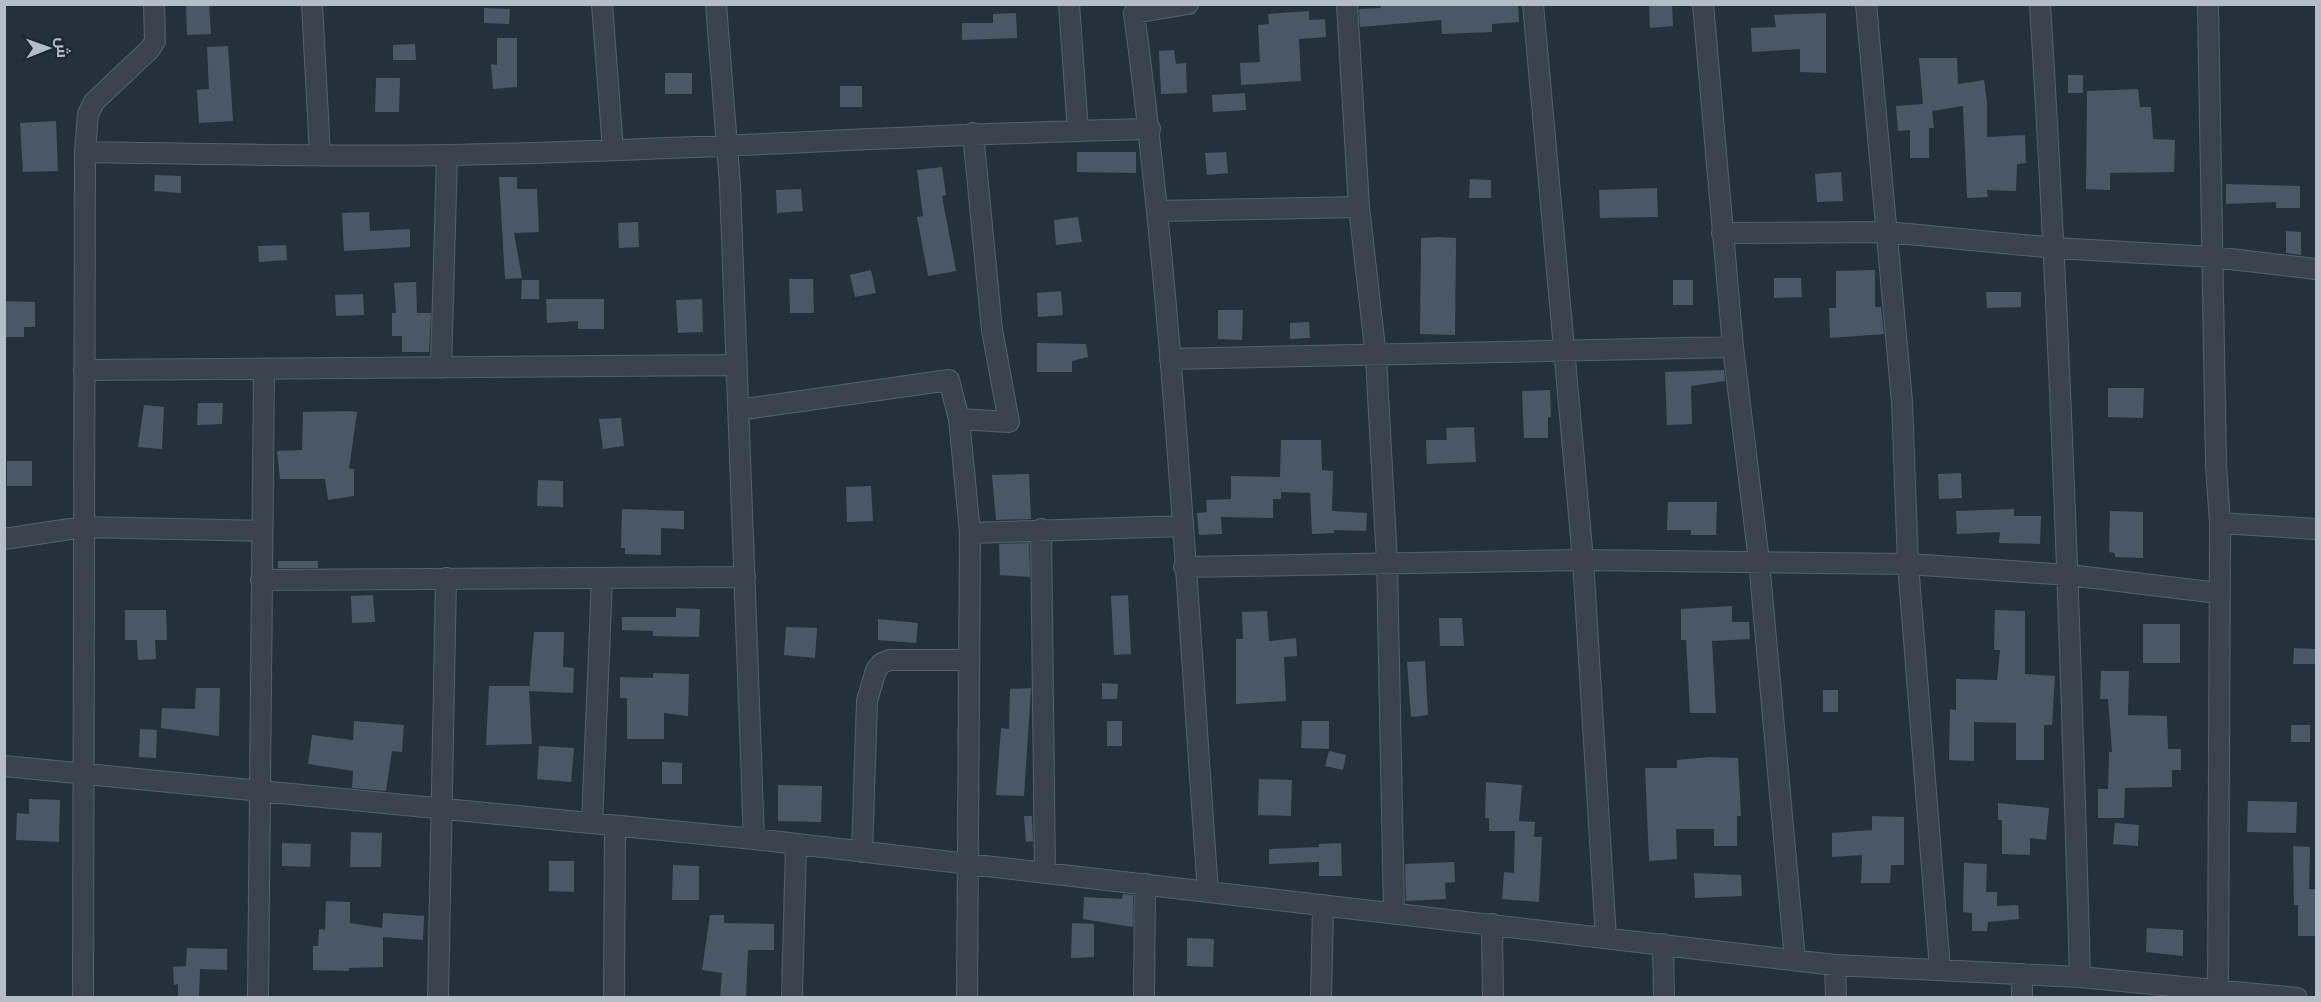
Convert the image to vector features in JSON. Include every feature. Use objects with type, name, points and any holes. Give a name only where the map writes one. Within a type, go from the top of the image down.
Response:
[{"type":"street","points":[[83,998],[85,152],[88,114],[94,102],[150,49],[154,41],[154,4]]},
{"type":"street","points":[[312,4],[320,155]]},
{"type":"street","points":[[602,4],[614,150]]},
{"type":"street","points":[[716,4],[727,147],[754,839]]},
{"type":"street","points":[[1069,4],[1078,131]]},
{"type":"street","points":[[1188,4],[1134,9],[1158,211],[1208,891]]},
{"type":"street","points":[[1347,4],[1359,207],[1376,357],[1387,562],[1394,913]]},
{"type":"street","points":[[1533,4],[1583,560],[1605,938]]},
{"type":"street","points":[[1703,4],[1722,233],[1733,347],[1759,561],[1795,960]]},
{"type":"street","points":[[1866,4],[1902,402],[1908,564],[1940,969]]},
{"type":"street","points":[[2040,4],[2055,248],[2068,574],[2079,977]]},
{"type":"street","points":[[2208,4],[2216,466],[2220,524],[2218,994]]},
{"type":"street","points":[[85,152],[447,155],[727,147],[973,133],[1150,129]]},
{"type":"street","points":[[959,419],[1009,422],[992,330],[973,133]]},
{"type":"street","points":[[441,368],[447,155]]},
{"type":"street","points":[[1158,211],[1359,207]]},
{"type":"street","points":[[1722,233],[1887,232],[2055,248],[2213,257],[2316,269]]},
{"type":"street","points":[[1170,359],[1376,357],[1733,347]]},
{"type":"street","points":[[84,370],[735,366]]},
{"type":"street","points":[[258,998],[264,370]]},
{"type":"street","points":[[738,410],[949,380],[959,419],[970,533],[967,998]]},
{"type":"street","points":[[2220,524],[2316,529]]},
{"type":"street","points":[[970,533],[1181,526]]},
{"type":"street","points":[[4,539],[83,527],[262,531]]},
{"type":"street","points":[[1041,530],[1045,873]]},
{"type":"street","points":[[1184,567],[1583,560],[1908,564],[2068,574],[2218,593]]},
{"type":"street","points":[[261,579],[745,577]]},
{"type":"street","points":[[438,998],[446,578]]},
{"type":"street","points":[[592,822],[602,579]]},
{"type":"street","points":[[862,852],[867,701],[876,670],[882,663],[890,660],[969,660]]},
{"type":"street","points":[[4,766],[754,839],[1835,965],[2079,977],[2218,994],[2297,998]]},
{"type":"street","points":[[614,998],[615,826]]},
{"type":"street","points":[[792,998],[796,844]]},
{"type":"street","points":[[1144,998],[1145,884]]},
{"type":"street","points":[[1321,998],[1323,905]]},
{"type":"street","points":[[1492,924],[1493,998]]},
{"type":"street","points":[[1663,944],[1664,998]]},
{"type":"street","points":[[1835,965],[1836,998]]},
{"type":"street","points":[[2022,974],[2022,998]]},
{"type":"building","points":[[186,4],[209,4],[211,34],[187,35]]},
{"type":"building","points":[[1380,4],[1518,4],[1519,22],[1492,24],[1492,32],[1442,34],[1441,20],[1360,27],[1359,9],[1381,8]]},
{"type":"building","points":[[1649,4],[1672,4],[1673,26],[1650,28]]},
{"type":"building","points":[[484,8],[510,9],[509,24],[484,23]]},
{"type":"building","points":[[1309,11],[1309,20],[1325,19],[1326,37],[1299,39],[1301,81],[1241,85],[1240,63],[1260,62],[1258,25],[1269,24],[1268,14]]},
{"type":"building","points":[[1016,13],[1017,38],[962,40],[962,23],[993,23],[993,14]]},
{"type":"building","points":[[1826,13],[1826,73],[1800,72],[1800,49],[1752,52],[1751,28],[1776,27],[1774,15]]},
{"type":"building","points":[[497,38],[517,38],[517,87],[493,89],[491,64],[497,65]]},
{"type":"building","points":[[415,44],[416,60],[393,60],[393,45]]},
{"type":"building","points":[[228,46],[233,121],[199,123],[197,90],[209,89],[207,47]]},
{"type":"building","points":[[1174,50],[1176,64],[1186,63],[1187,93],[1161,94],[1159,51]]},
{"type":"building","points":[[1919,58],[1957,58],[1958,84],[1984,80],[1987,102],[1987,137],[2025,135],[2026,163],[2017,164],[2016,191],[1987,190],[1988,197],[1967,198],[1963,106],[1932,111],[1934,128],[1929,128],[1929,158],[1910,158],[1910,130],[1898,131],[1896,106],[1923,104]]},
{"type":"building","points":[[665,73],[692,73],[692,94],[665,94]]},
{"type":"building","points":[[2068,75],[2083,75],[2083,93],[2068,93]]},
{"type":"building","points":[[376,78],[400,78],[399,112],[375,112]]},
{"type":"building","points":[[840,86],[862,86],[862,107],[840,107]]},
{"type":"building","points":[[2138,89],[2140,107],[2151,107],[2153,139],[2175,140],[2174,172],[2110,173],[2110,190],[2086,189],[2087,91]]},
{"type":"building","points":[[1245,93],[1246,110],[1213,112],[1212,95]]},
{"type":"building","points":[[56,121],[58,171],[23,172],[20,123]]},
{"type":"building","points":[[1077,152],[1136,152],[1136,173],[1077,172]]},
{"type":"building","points":[[1226,152],[1228,173],[1207,175],[1205,153]]},
{"type":"building","points":[[942,167],[946,195],[942,196],[956,271],[928,276],[917,217],[923,216],[917,170]]},
{"type":"building","points":[[1841,172],[1843,201],[1817,202],[1815,174]]},
{"type":"building","points":[[155,175],[181,176],[181,193],[154,191]]},
{"type":"building","points":[[499,177],[517,177],[517,189],[537,189],[539,232],[514,233],[522,278],[505,279]]},
{"type":"building","points":[[1470,179],[1491,180],[1491,198],[1469,198]]},
{"type":"building","points":[[2226,184],[2300,186],[2300,208],[2276,208],[2276,202],[2226,204]]},
{"type":"building","points":[[1657,188],[1658,217],[1600,218],[1599,190]]},
{"type":"building","points":[[801,189],[803,211],[777,213],[776,190]]},
{"type":"building","points":[[369,212],[370,231],[410,229],[410,247],[344,251],[342,213]]},
{"type":"building","points":[[1078,217],[1082,242],[1056,245],[1054,220]]},
{"type":"building","points":[[638,222],[639,247],[619,248],[618,223]]},
{"type":"building","points":[[2286,231],[2301,232],[2301,255],[2286,253]]},
{"type":"building","points":[[1421,238],[1456,238],[1455,335],[1420,334]]},
{"type":"building","points":[[286,245],[287,260],[259,262],[258,246]]},
{"type":"building","points":[[871,270],[876,293],[855,297],[850,275]]},
{"type":"building","points":[[1875,270],[1875,307],[1881,307],[1884,334],[1830,338],[1829,308],[1836,308],[1836,271]]},
{"type":"building","points":[[1774,278],[1801,278],[1802,297],[1774,298]]},
{"type":"building","points":[[789,279],[813,279],[814,313],[790,313]]},
{"type":"building","points":[[522,280],[539,280],[539,299],[521,299]]},
{"type":"building","points":[[1673,280],[1693,280],[1693,305],[1673,305]]},
{"type":"building","points":[[416,282],[417,313],[431,313],[429,352],[402,352],[402,336],[392,336],[392,313],[396,313],[394,283]]},
{"type":"building","points":[[1061,291],[1063,315],[1038,317],[1037,293]]},
{"type":"building","points":[[1986,292],[2021,292],[2021,307],[1987,308]]},
{"type":"building","points":[[363,294],[364,315],[336,316],[335,295]]},
{"type":"building","points":[[546,299],[604,299],[604,329],[578,329],[578,321],[547,323]]},
{"type":"building","points":[[702,299],[703,332],[678,333],[676,300]]},
{"type":"building","points":[[4,301],[35,302],[35,327],[24,327],[24,337],[4,337]]},
{"type":"building","points":[[1218,310],[1243,310],[1242,340],[1218,339]]},
{"type":"building","points":[[1309,322],[1310,338],[1290,339],[1290,323]]},
{"type":"building","points":[[1037,343],[1086,344],[1088,357],[1072,361],[1072,372],[1037,372]]},
{"type":"building","points":[[1724,370],[1725,381],[1691,386],[1692,424],[1667,425],[1665,372]]},
{"type":"building","points":[[2108,388],[2144,388],[2143,418],[2108,417]]},
{"type":"building","points":[[1550,390],[1551,417],[1548,417],[1548,438],[1524,438],[1522,391]]},
{"type":"building","points":[[198,403],[223,403],[222,424],[197,425]]},
{"type":"building","points":[[144,405],[164,407],[162,449],[138,447]]},
{"type":"building","points":[[303,412],[357,412],[349,469],[354,469],[354,496],[328,500],[325,479],[280,479],[277,451],[302,450]]},
{"type":"building","points":[[621,418],[624,446],[603,449],[599,419]]},
{"type":"building","points":[[1474,427],[1476,462],[1427,464],[1426,440],[1447,440],[1446,428]]},
{"type":"building","points":[[1281,440],[1321,440],[1322,470],[1333,471],[1332,511],[1367,513],[1366,531],[1334,530],[1334,533],[1312,534],[1310,493],[1281,492],[1281,499],[1273,499],[1273,518],[1221,517],[1222,534],[1199,535],[1197,513],[1207,512],[1206,500],[1231,499],[1231,476],[1280,477]]},
{"type":"building","points":[[7,461],[32,461],[32,486],[7,486]]},
{"type":"building","points":[[1961,473],[1962,498],[1939,499],[1938,474]]},
{"type":"building","points":[[1029,474],[1031,519],[996,520],[992,475]]},
{"type":"building","points":[[538,480],[563,481],[563,507],[537,506]]},
{"type":"building","points":[[871,486],[873,521],[847,522],[846,487]]},
{"type":"building","points":[[1668,502],[1717,502],[1716,535],[1691,535],[1691,530],[1667,530]]},
{"type":"building","points":[[622,509],[684,511],[684,529],[661,528],[661,555],[625,554],[625,548],[621,548]]},
{"type":"building","points":[[2014,509],[2014,516],[2041,516],[2040,544],[1999,543],[2000,532],[1957,534],[1956,511]]},
{"type":"building","points":[[2110,511],[2143,512],[2143,558],[2115,557],[2115,553],[2109,552]]},
{"type":"building","points":[[1029,543],[1030,577],[1000,575],[999,544]]},
{"type":"building","points":[[278,561],[318,561],[318,568],[278,568]]},
{"type":"building","points":[[373,595],[375,622],[352,623],[351,596]]},
{"type":"building","points":[[1128,595],[1131,654],[1114,655],[1111,596]]},
{"type":"building","points":[[1732,606],[1732,622],[1749,622],[1750,639],[1712,641],[1716,713],[1690,713],[1686,640],[1681,640],[1681,609]]},
{"type":"building","points":[[676,608],[700,609],[699,637],[653,636],[653,631],[622,630],[622,617],[676,617]]},
{"type":"building","points":[[125,610],[166,610],[167,640],[155,640],[156,659],[138,660],[137,640],[125,640]]},
{"type":"building","points":[[1995,610],[2025,611],[2025,674],[2055,676],[2052,725],[2044,725],[2044,760],[2016,760],[2016,723],[1974,722],[1974,761],[1949,760],[1950,709],[1956,710],[1956,679],[1997,680],[2000,650],[1994,650]]},
{"type":"building","points":[[1267,611],[1269,641],[1296,638],[1297,656],[1284,657],[1286,701],[1236,704],[1236,639],[1243,639],[1242,612]]},
{"type":"building","points":[[1439,618],[1462,618],[1464,646],[1440,646]]},
{"type":"building","points":[[878,619],[918,623],[916,643],[878,640]]},
{"type":"building","points":[[2143,624],[2180,624],[2180,663],[2143,663]]},
{"type":"building","points":[[786,627],[817,628],[815,658],[784,655]]},
{"type":"building","points":[[534,632],[564,632],[563,667],[574,668],[573,693],[529,691]]},
{"type":"building","points":[[2294,648],[2316,649],[2316,664],[2293,664]]},
{"type":"building","points":[[1425,661],[1428,715],[1411,717],[1407,662]]},
{"type":"building","points":[[2101,671],[2129,671],[2128,715],[2167,716],[2168,749],[2181,749],[2181,770],[2172,770],[2172,787],[2125,788],[2124,818],[2098,818],[2098,789],[2108,789],[2109,752],[2112,752],[2108,699],[2100,699]]},
{"type":"building","points":[[653,673],[689,674],[688,716],[664,713],[664,739],[627,739],[627,698],[620,698],[620,677],[653,678]]},
{"type":"building","points":[[1102,683],[1118,684],[1117,699],[1102,699]]},
{"type":"building","points":[[489,686],[529,686],[532,744],[486,745]]},
{"type":"building","points":[[196,688],[220,688],[219,736],[161,728],[162,708],[195,709]]},
{"type":"building","points":[[1031,688],[1024,796],[996,795],[1001,728],[1009,729],[1010,689]]},
{"type":"building","points":[[1823,690],[1838,690],[1838,712],[1823,712]]},
{"type":"building","points":[[354,721],[404,725],[402,752],[392,751],[386,791],[352,788],[353,771],[308,764],[312,735],[353,740]]},
{"type":"building","points":[[1107,721],[1122,721],[1122,746],[1107,746]]},
{"type":"building","points":[[1302,721],[1329,721],[1329,749],[1301,748]]},
{"type":"building","points":[[2291,725],[2310,725],[2310,742],[2291,742]]},
{"type":"building","points":[[140,729],[157,730],[156,758],[139,757]]},
{"type":"building","points":[[539,746],[574,748],[571,782],[537,779]]},
{"type":"building","points":[[1329,751],[1346,755],[1343,770],[1325,766]]},
{"type":"building","points":[[1710,757],[1738,758],[1741,816],[1737,816],[1737,846],[1714,846],[1714,829],[1676,829],[1677,859],[1649,861],[1645,768],[1677,768],[1677,760]]},
{"type":"building","points":[[662,762],[682,763],[682,784],[662,784]]},
{"type":"building","points":[[1259,779],[1292,780],[1291,816],[1258,815]]},
{"type":"building","points":[[1486,782],[1522,785],[1519,821],[1535,822],[1534,837],[1542,837],[1539,902],[1502,899],[1504,872],[1514,873],[1515,831],[1489,831],[1489,818],[1485,818]]},
{"type":"building","points":[[778,785],[822,786],[821,822],[778,821]]},
{"type":"building","points":[[29,799],[60,800],[59,842],[16,840],[17,813],[29,814]]},
{"type":"building","points":[[2248,801],[2297,802],[2296,833],[2247,832]]},
{"type":"building","points":[[1998,803],[2049,808],[2046,840],[2030,838],[2030,855],[2002,854],[2002,820],[1998,820]]},
{"type":"building","points":[[1024,816],[1032,816],[1033,841],[1026,842]]},
{"type":"building","points":[[1872,816],[1904,817],[1904,865],[1891,865],[1890,883],[1861,883],[1862,855],[1832,857],[1832,833],[1872,830]]},
{"type":"building","points":[[2115,823],[2139,825],[2138,846],[2113,844]]},
{"type":"building","points":[[351,832],[382,833],[381,867],[350,867]]},
{"type":"building","points":[[282,843],[311,844],[310,867],[282,866]]},
{"type":"building","points":[[1341,843],[1342,876],[1319,876],[1319,862],[1269,864],[1269,849],[1319,847],[1319,844]]},
{"type":"building","points":[[2293,846],[2310,847],[2309,889],[2316,889],[2316,936],[2298,936],[2298,905],[2294,905]]},
{"type":"building","points":[[549,861],[574,861],[574,892],[549,891]]},
{"type":"building","points":[[1454,862],[1455,882],[1445,883],[1446,899],[1406,901],[1405,864]]},
{"type":"building","points":[[1964,863],[1987,864],[1986,892],[1997,892],[1997,906],[2018,905],[2019,919],[1988,922],[1987,931],[1972,931],[1972,913],[1963,912]]},
{"type":"building","points":[[673,865],[699,866],[699,900],[672,900]]},
{"type":"building","points":[[1694,873],[1741,875],[1742,896],[1695,898]]},
{"type":"building","points":[[1123,894],[1133,895],[1133,927],[1083,919],[1084,897],[1122,899]]},
{"type":"building","points":[[326,901],[350,902],[350,923],[382,928],[383,913],[424,916],[423,940],[383,937],[383,967],[349,968],[349,971],[313,970],[313,946],[318,946],[319,929],[325,930]]},
{"type":"building","points":[[710,915],[724,915],[724,923],[774,924],[774,950],[748,950],[746,998],[720,998],[722,973],[702,970]]},
{"type":"building","points":[[1072,923],[1094,924],[1094,957],[1071,958]]},
{"type":"building","points":[[2147,928],[2183,930],[2183,956],[2146,952]]},
{"type":"building","points":[[1187,938],[1214,939],[1213,967],[1187,966]]},
{"type":"building","points":[[187,948],[227,949],[227,970],[200,969],[199,998],[178,998],[178,984],[174,985],[173,967],[186,966]]}]
